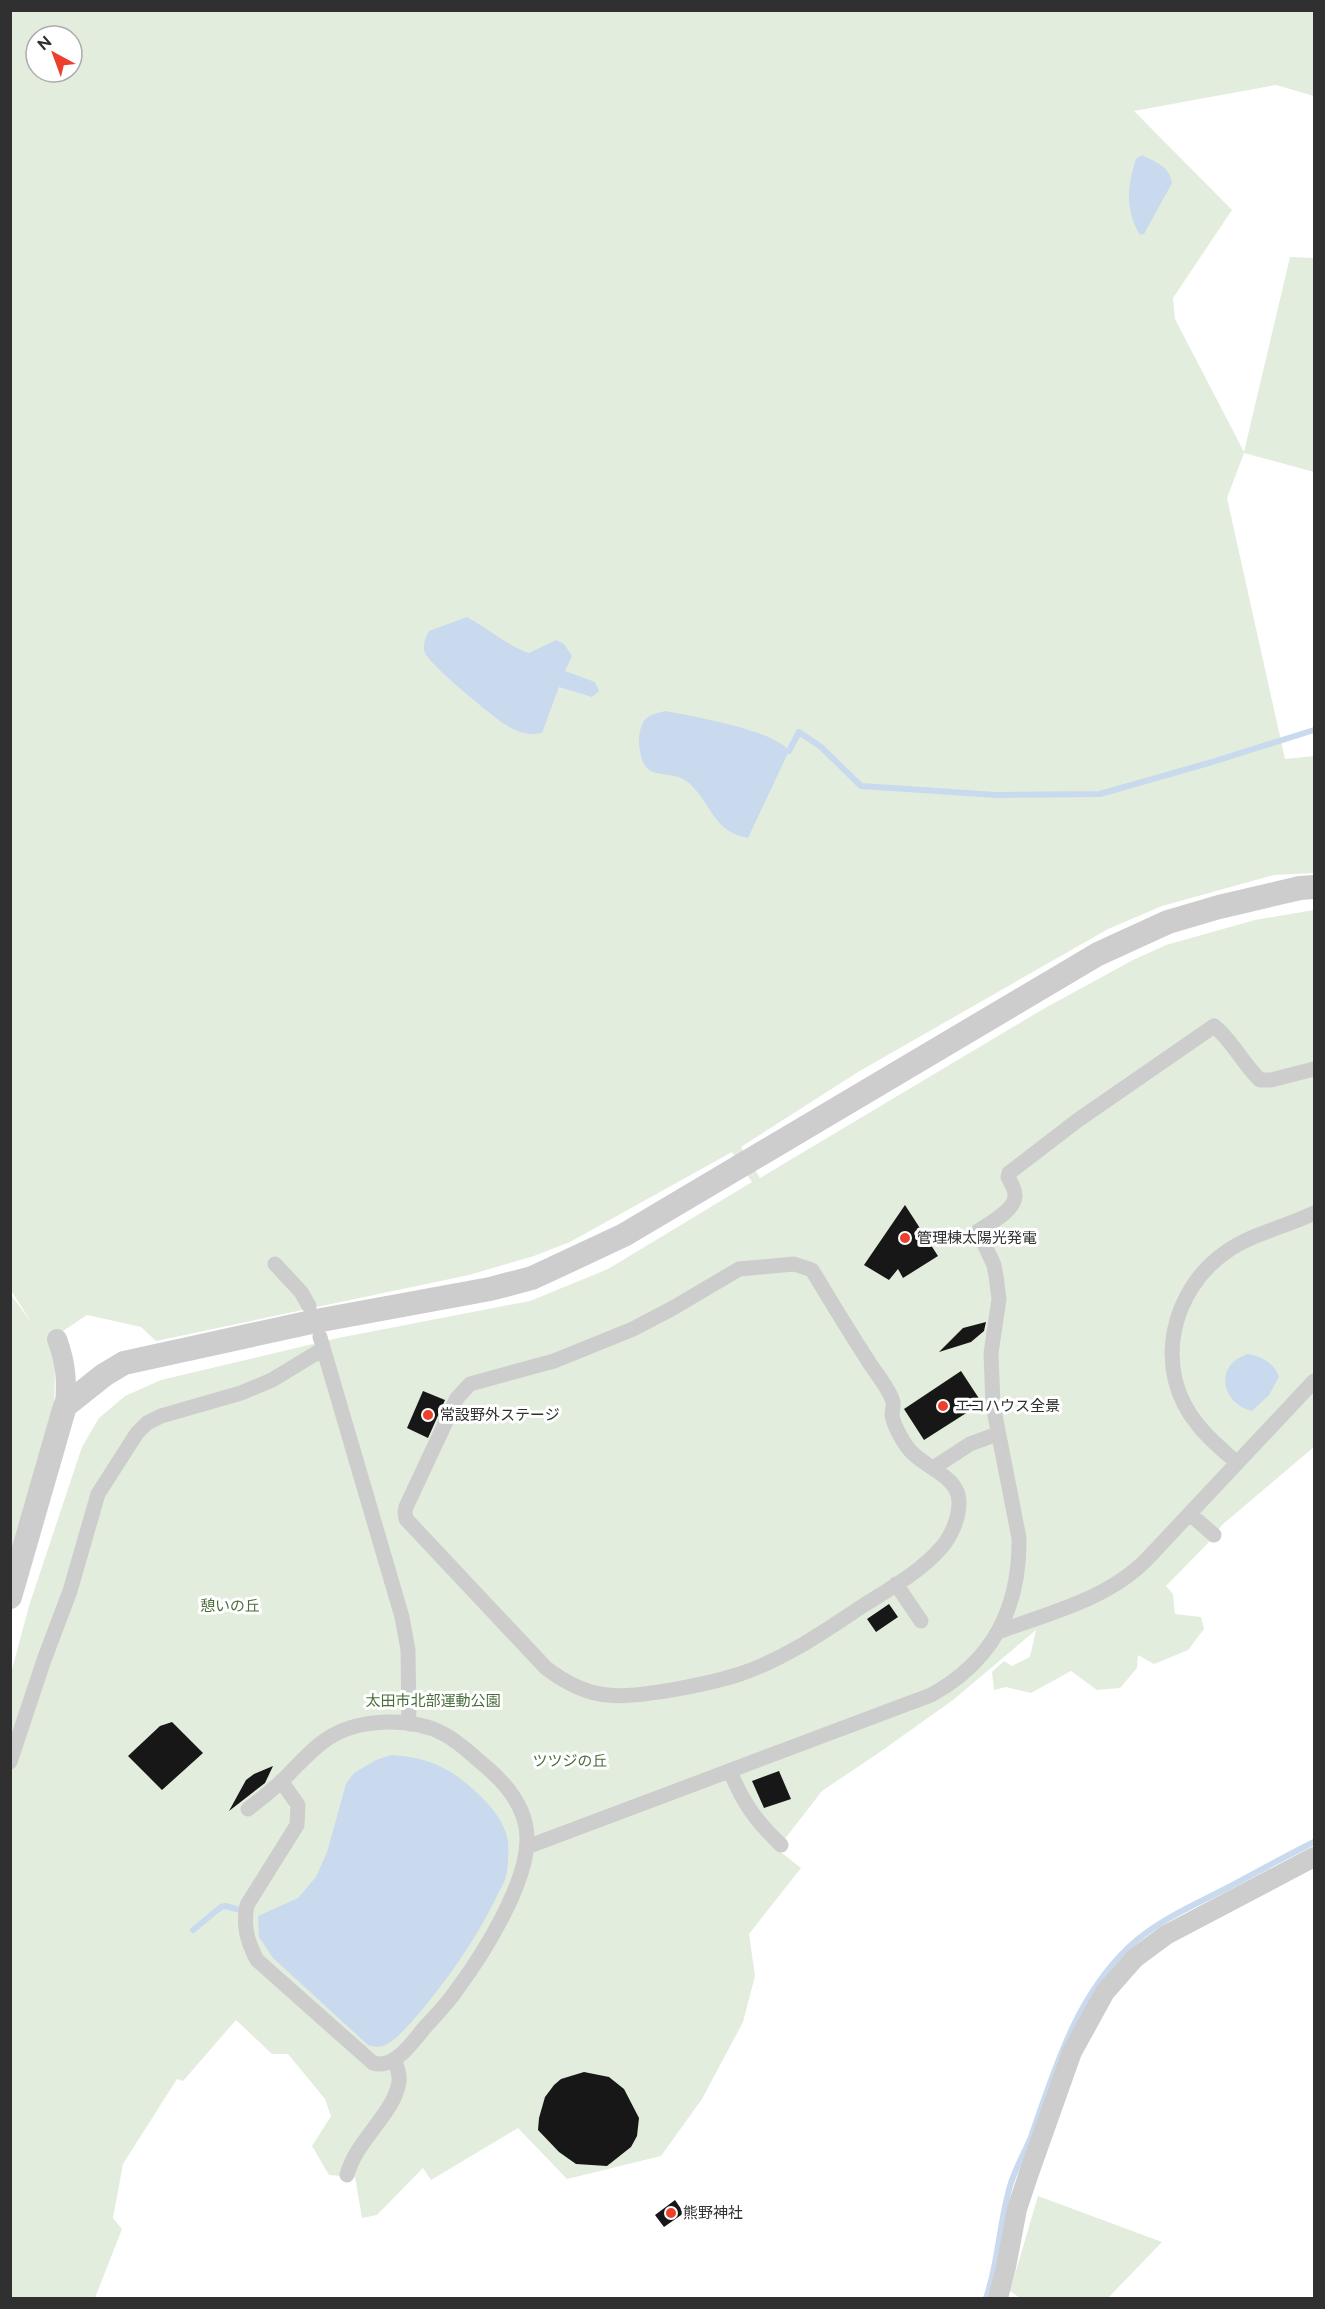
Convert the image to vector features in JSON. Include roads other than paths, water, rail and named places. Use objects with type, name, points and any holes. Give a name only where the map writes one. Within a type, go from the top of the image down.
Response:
[{"type":"street","points":[[65,1406],[104,1375],[124,1364],[316,1321],[490,1289],[532,1278],[624,1235],[1098,954],[1168,922],[1219,907],[1300,888],[1314,887]]},
{"type":"street","points":[[527,1846],[931,1695],[966,1672],[979,1659],[998,1632],[1009,1609],[1020,1560],[1020,1538],[993,1405],[991,1353],[999,1299],[994,1265],[978,1231],[1014,1203],[1015,1196],[1008,1177],[1010,1173],[1078,1120],[1214,1026],[1260,1080],[1271,1080],[1314,1069]]},
{"type":"street","points":[[1237,1463],[1197,1424],[1175,1381],[1172,1356],[1173,1330],[1178,1313],[1191,1287],[1206,1267],[1228,1251],[1258,1235],[1314,1213]]},
{"type":"street","points":[[274,1264],[301,1292],[309,1306]]},
{"type":"street","points":[[794,1264],[812,1270],[893,1402],[892,1414],[908,1448],[918,1459],[933,1468],[944,1476],[957,1493],[959,1503],[952,1531],[941,1548],[927,1562],[793,1651],[736,1675],[675,1688],[621,1696],[606,1695],[578,1687],[546,1668],[406,1519],[405,1512],[457,1398],[470,1384],[554,1361],[605,1342],[663,1314],[732,1273],[747,1267],[794,1264]]},
{"type":"street","points":[[10,1597],[65,1406],[67,1377],[64,1358],[57,1339]]},
{"type":"street","points":[[10,1762],[70,1591],[98,1494],[137,1433],[147,1423],[161,1416],[241,1393],[272,1380],[322,1343],[402,1617],[408,1650],[409,1724]]},
{"type":"street","points":[[998,1632],[1112,1587],[1143,1564],[1314,1381]]},
{"type":"street","points":[[933,1468],[970,1444],[998,1434]]},
{"type":"street","points":[[1190,1514],[1214,1535]]},
{"type":"street","points":[[896,1584],[921,1621]]},
{"type":"street","points":[[248,1809],[318,1746],[344,1730],[382,1723],[426,1727],[444,1734],[495,1774],[518,1802],[527,1846],[521,1874],[491,1938],[458,1989],[394,2060],[380,2065],[373,2063],[257,1960],[246,1937],[244,1917],[246,1905],[297,1825],[298,1805],[281,1781]]},
{"type":"street","points":[[730,1770],[738,1790],[758,1824],[781,1845]]},
{"type":"street","points":[[998,2298],[1017,2209],[1029,2173],[1072,2052],[1105,1992],[1135,1958],[1166,1935],[1314,1857]]},
{"type":"street","points":[[347,2175],[351,2161],[390,2104],[399,2082],[394,2060]]},
{"type":"water","points":[[1142,155],[1157,162],[1165,169],[1172,183],[1144,234],[1140,235],[1132,216],[1129,188],[1136,159]]},
{"type":"water","points":[[467,617],[529,653],[556,640],[564,644],[572,656],[565,671],[595,682],[599,691],[592,697],[559,687],[542,733],[528,734],[510,727],[462,690],[425,653],[424,644],[429,631]]},
{"type":"water","points":[[665,711],[750,730],[780,743],[789,751],[748,838],[727,830],[697,791],[682,778],[653,772],[647,768],[640,751],[641,727],[645,719],[651,715]]},
{"type":"water","points":[[1248,1354],[1267,1361],[1279,1377],[1269,1395],[1252,1411],[1241,1407],[1233,1400],[1225,1383],[1230,1366],[1237,1359]]},
{"type":"water","points":[[391,1755],[435,1764],[454,1774],[473,1789],[490,1806],[503,1826],[508,1841],[508,1859],[503,1885],[480,1928],[452,1971],[402,2032],[386,2045],[376,2047],[368,2045],[273,1958],[259,1937],[258,1916],[298,1898],[316,1877],[327,1852],[346,1784],[354,1773],[376,1760]]},
{"type":"waterway","points":[[789,751],[799,732],[821,747],[861,786],[997,795],[1100,794],[1314,730]]},
{"type":"waterway","points":[[986,2298],[1013,2177],[1031,2137],[1058,2061],[1080,2012],[1094,1989],[1128,1948],[1150,1930],[1187,1908],[1314,1842]]},
{"type":"waterway","points":[[193,1930],[221,1907],[241,1910]]},
{"type":"place","name":"管理棟太陽光発電","points":[[905,1238]]},
{"type":"place","name":"エコハウス全景","points":[[943,1406]]},
{"type":"place","name":"常設野外ステージ","points":[[428,1415]]},
{"type":"place","name":"熊野神社","points":[[671,2213]]},
{"type":"park label","name":"憩いの丘","points":[[230,1606]]},
{"type":"park label","name":"太田市北部運動公園","points":[[433,1701]]},
{"type":"park label","name":"ツツジの丘","points":[[570,1761]]}]
